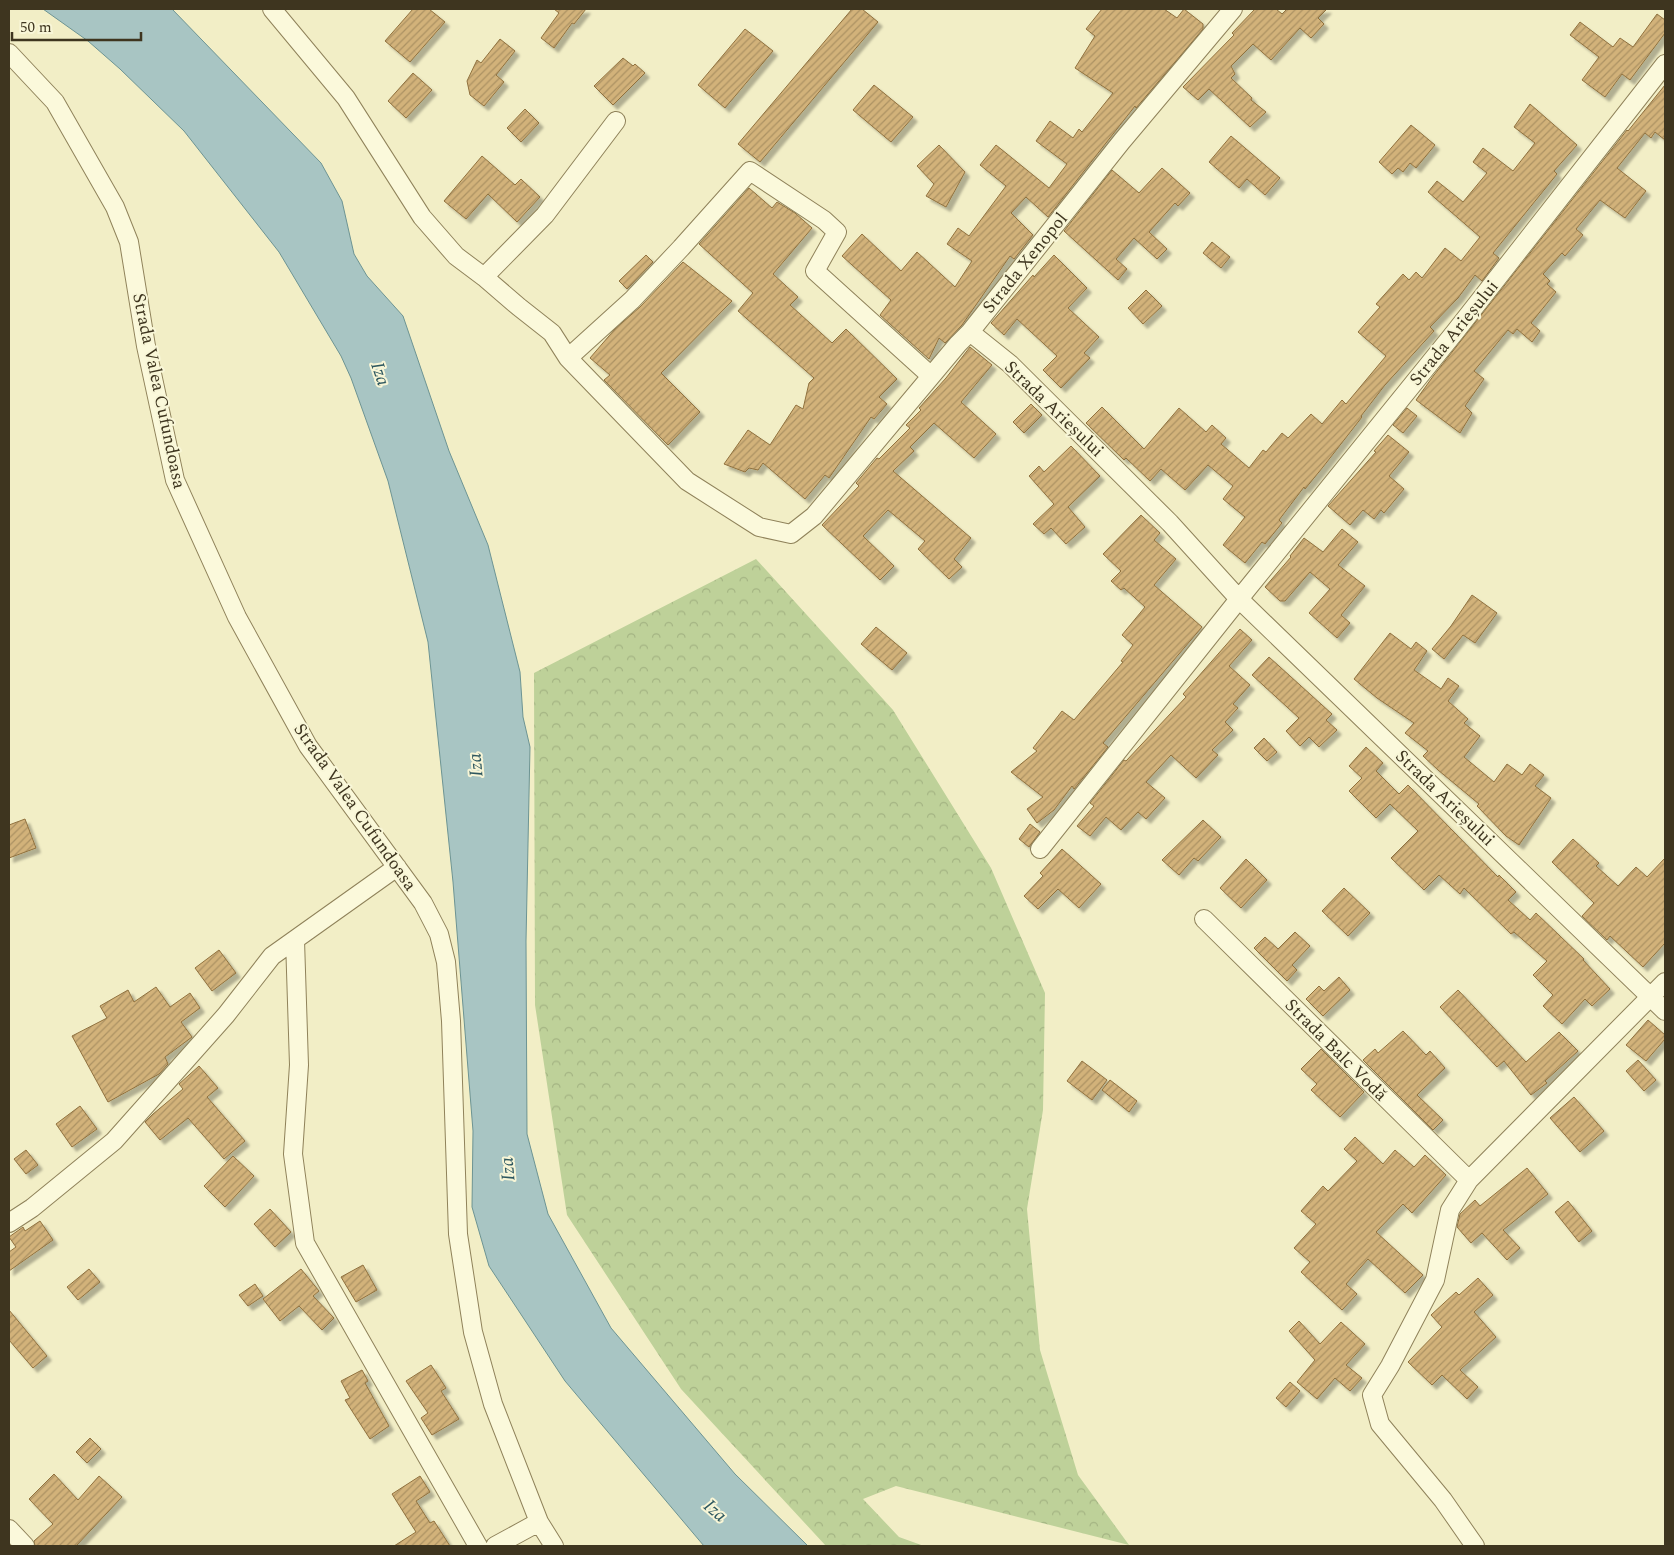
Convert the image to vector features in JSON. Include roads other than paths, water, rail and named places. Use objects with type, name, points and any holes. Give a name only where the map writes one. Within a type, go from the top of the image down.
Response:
[{"type":"street","points":[[272,9],[346,98],[422,217],[456,256],[552,333],[568,358],[632,300],[750,171],[824,220],[837,232],[816,271],[931,376]]},
{"type":"street","name":"Strada Xenopol","points":[[568,358],[687,481],[759,526],[791,534],[814,516],[970,332],[1122,141],[1233,9]]},
{"type":"street","name":"Strada Valea Cufundoasa","points":[[9,52],[55,102],[114,207],[130,242],[146,346],[175,480],[238,617],[308,746],[423,903],[439,934],[446,962],[451,1021],[458,1234],[472,1332],[493,1404],[539,1522],[554,1546]]},
{"type":"street","name":"Strada Arieșului","points":[[1040,849],[1455,332],[1665,64]]},
{"type":"street","points":[[484,277],[545,215],[616,120]]},
{"type":"street","name":"Strada Arieșului","points":[[970,332],[1010,364],[1170,523],[1239,599],[1650,997]]},
{"type":"street","points":[[9,1223],[32,1208],[114,1141],[226,1015],[272,956],[397,866]]},
{"type":"street","name":"Strada Balc Vodă","points":[[1204,919],[1469,1180]]},
{"type":"street","points":[[295,940],[298,1064],[293,1154],[305,1243],[478,1546]]},
{"type":"street","points":[[1475,1546],[1443,1500],[1380,1424],[1372,1395],[1390,1366],[1434,1280],[1450,1210],[1469,1180],[1665,982]]},
{"type":"street","points":[[1650,997],[1665,1011]]},
{"type":"street","points":[[495,1546],[539,1522]]},
{"type":"street","points":[[9,1529],[25,1546]]},
{"type":"water","name":"Iza","points":[[43,9],[172,9],[321,163],[342,201],[354,254],[367,276],[403,316],[449,451],[488,545],[520,672],[523,717],[530,747],[526,941],[527,1134],[548,1214],[611,1328],[735,1474],[808,1546],[704,1546],[565,1381],[489,1266],[472,1207],[473,1131],[453,882],[428,642],[388,481],[351,378],[341,356],[279,252],[184,131],[88,41]]}]
